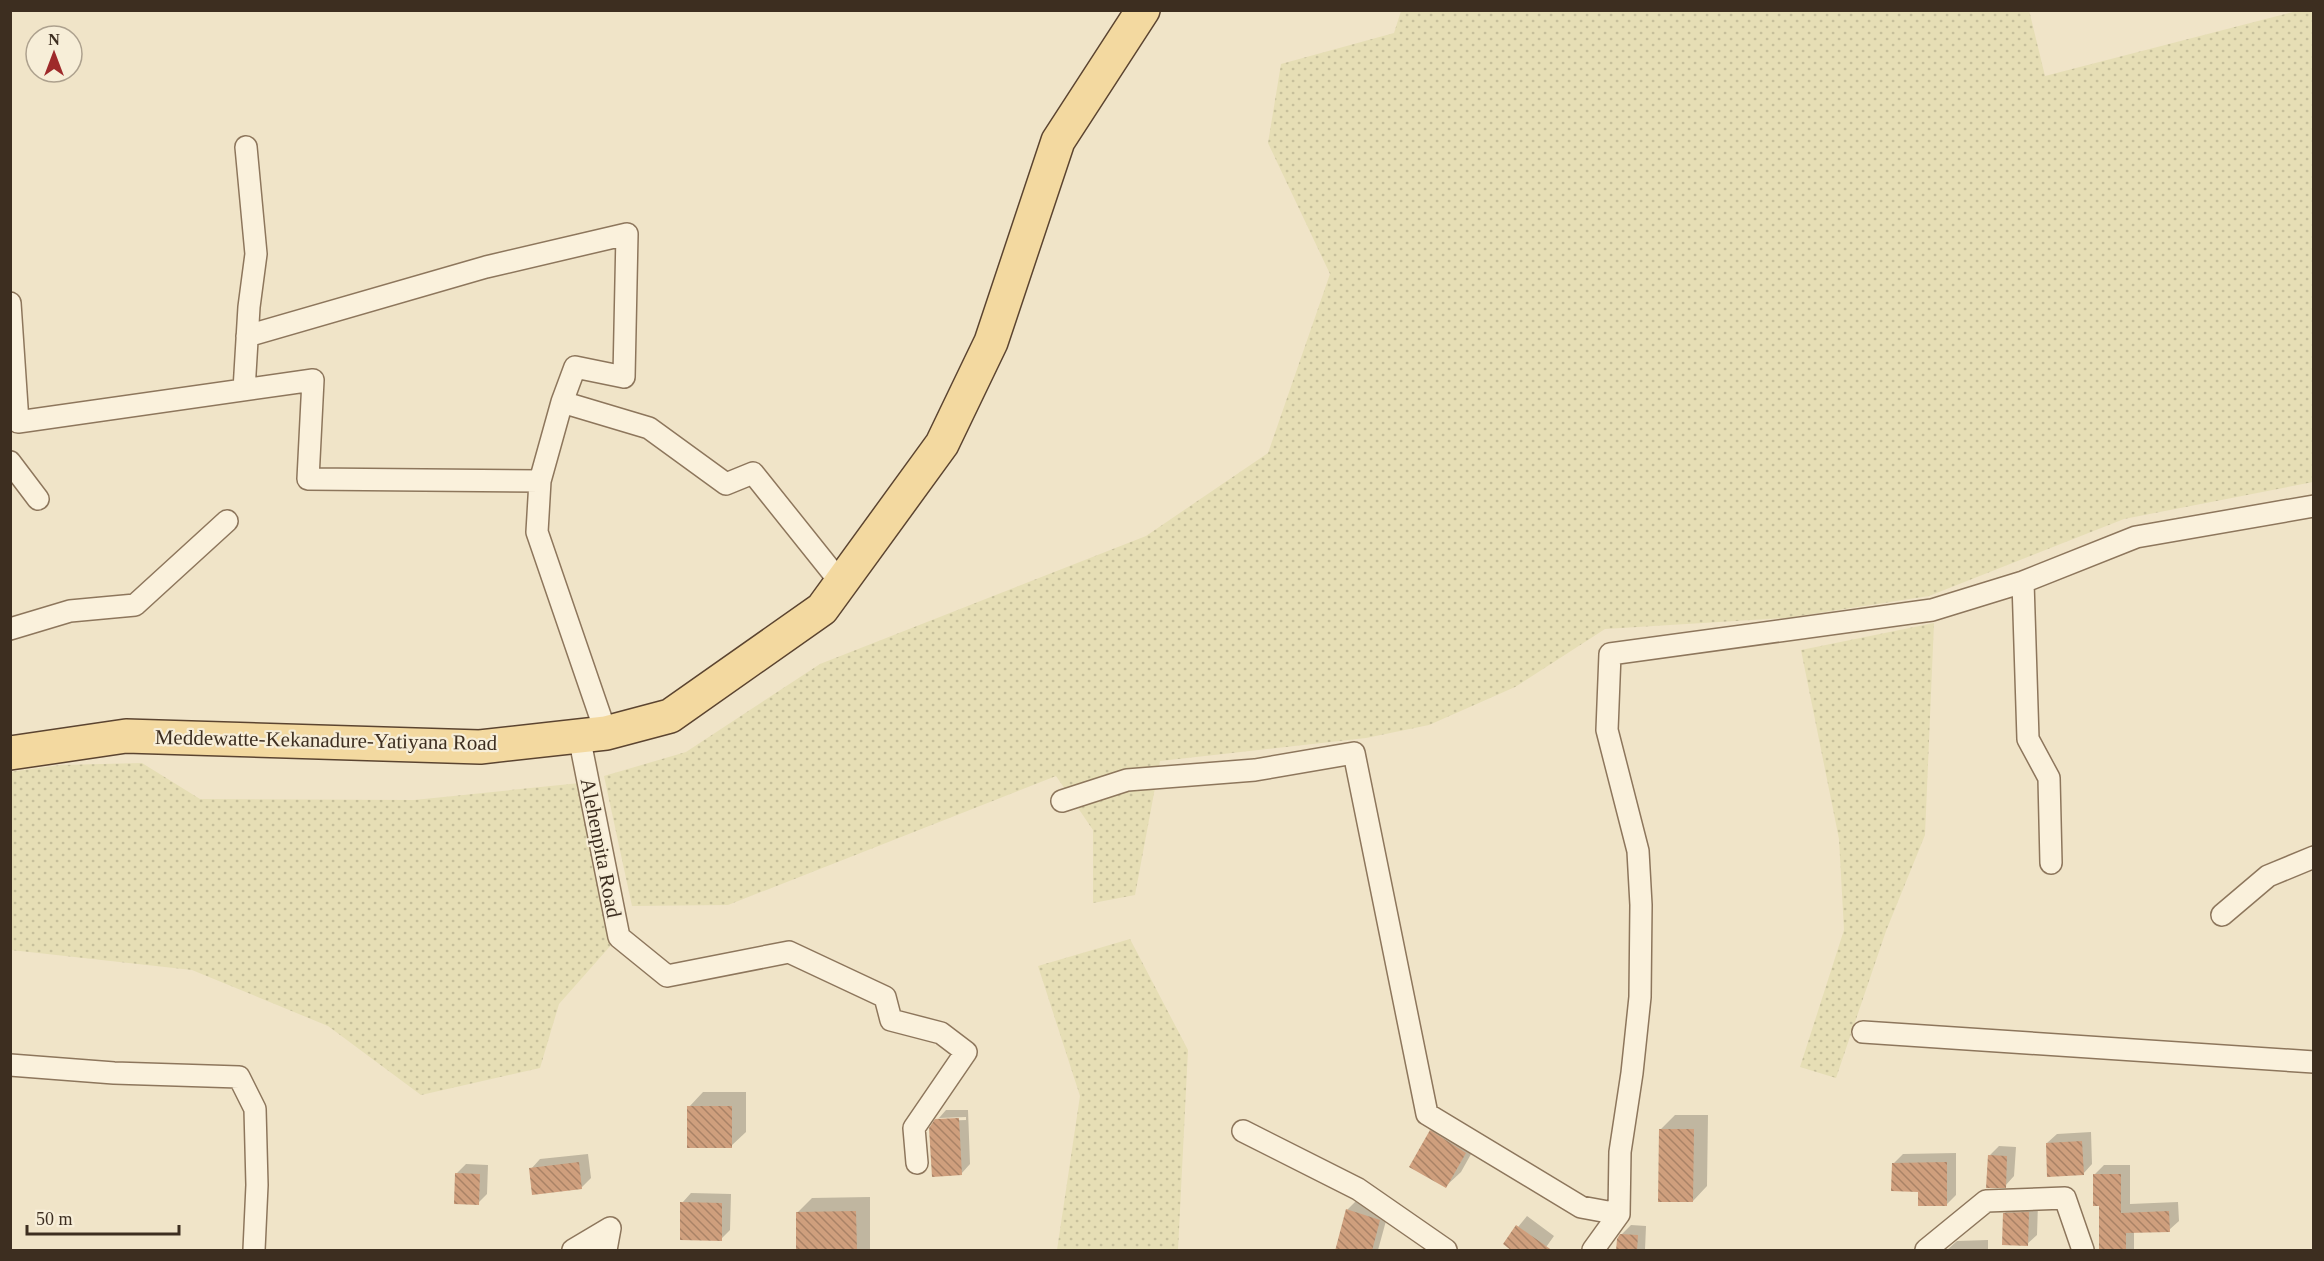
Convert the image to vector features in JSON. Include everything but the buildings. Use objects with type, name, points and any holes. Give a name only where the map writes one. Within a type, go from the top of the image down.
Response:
[{"type":"main road","name":"Meddewatte-Kekanadure-Yatiyana Road","points":[[10,753],[126,736],[480,747],[592,734],[670,716],[822,609],[942,444],[992,342],[1058,141],[1143,10]]},
{"type":"street","points":[[244,390],[256,254],[246,147]]},
{"type":"street","points":[[247,336],[486,267],[627,234],[624,377],[575,367],[562,402],[540,481],[537,532],[592,734]]},
{"type":"street","points":[[10,303],[18,422],[313,380],[309,478],[540,481]]},
{"type":"street","points":[[562,402],[649,429],[726,484],[753,473],[841,583]]},
{"type":"street","points":[[10,462],[38,499]]},
{"type":"street","points":[[1593,1251],[1619,1214],[1620,1152],[1640,997],[1641,905],[1638,852],[1607,730],[1610,654],[1932,610],[2023,582],[2136,537],[2313,506]]},
{"type":"street","points":[[10,629],[70,611],[135,605],[227,521]]},
{"type":"street","points":[[2023,582],[2028,739],[2049,778],[2051,863]]},
{"type":"street","name":"Alehenpita Road","points":[[592,734],[619,937],[667,976],[789,952],[885,997],[891,1020],[941,1033],[966,1052],[914,1128],[916,1163]]},
{"type":"street","points":[[1062,801],[1127,780],[1255,770],[1354,753],[1427,1114],[1581,1207],[1619,1214]]},
{"type":"street","points":[[2222,915],[2268,876],[2313,857]]},
{"type":"street","points":[[1863,1032],[2313,1062]]},
{"type":"street","points":[[10,1065],[114,1073],[238,1077],[255,1109],[257,1185],[254,1251]]},
{"type":"street","points":[[1243,1131],[1358,1189],[1446,1251]]},
{"type":"street","points":[[1926,1251],[1986,1201],[2065,1198],[2083,1251]]},
{"type":"street","points":[[573,1251],[610,1228],[606,1251]]},
{"type":"shaded area","points":[[2029,10],[2045,76],[2297,11],[2313,11],[2313,482],[2124,519],[1929,596],[1786,618],[1605,629],[1515,687],[1429,725],[1366,738],[1160,761],[1135,895],[1093,903],[1093,830],[1056,776],[728,905],[632,906],[604,776],[686,752],[820,664],[1146,536],[1268,453],[1330,274],[1268,143],[1281,64],[1394,33],[1401,11]]},
{"type":"shaded area","points":[[1934,623],[1925,835],[1886,931],[1836,1078],[1800,1067],[1844,930],[1839,839],[1801,650]]},
{"type":"shaded area","points":[[142,763],[200,799],[414,800],[580,783],[612,944],[559,1004],[540,1068],[421,1095],[328,1026],[192,970],[11,950],[10,772],[61,765]]},
{"type":"shaded area","points":[[1130,939],[1188,1050],[1178,1250],[1057,1250],[1080,1096],[1038,966]]}]
